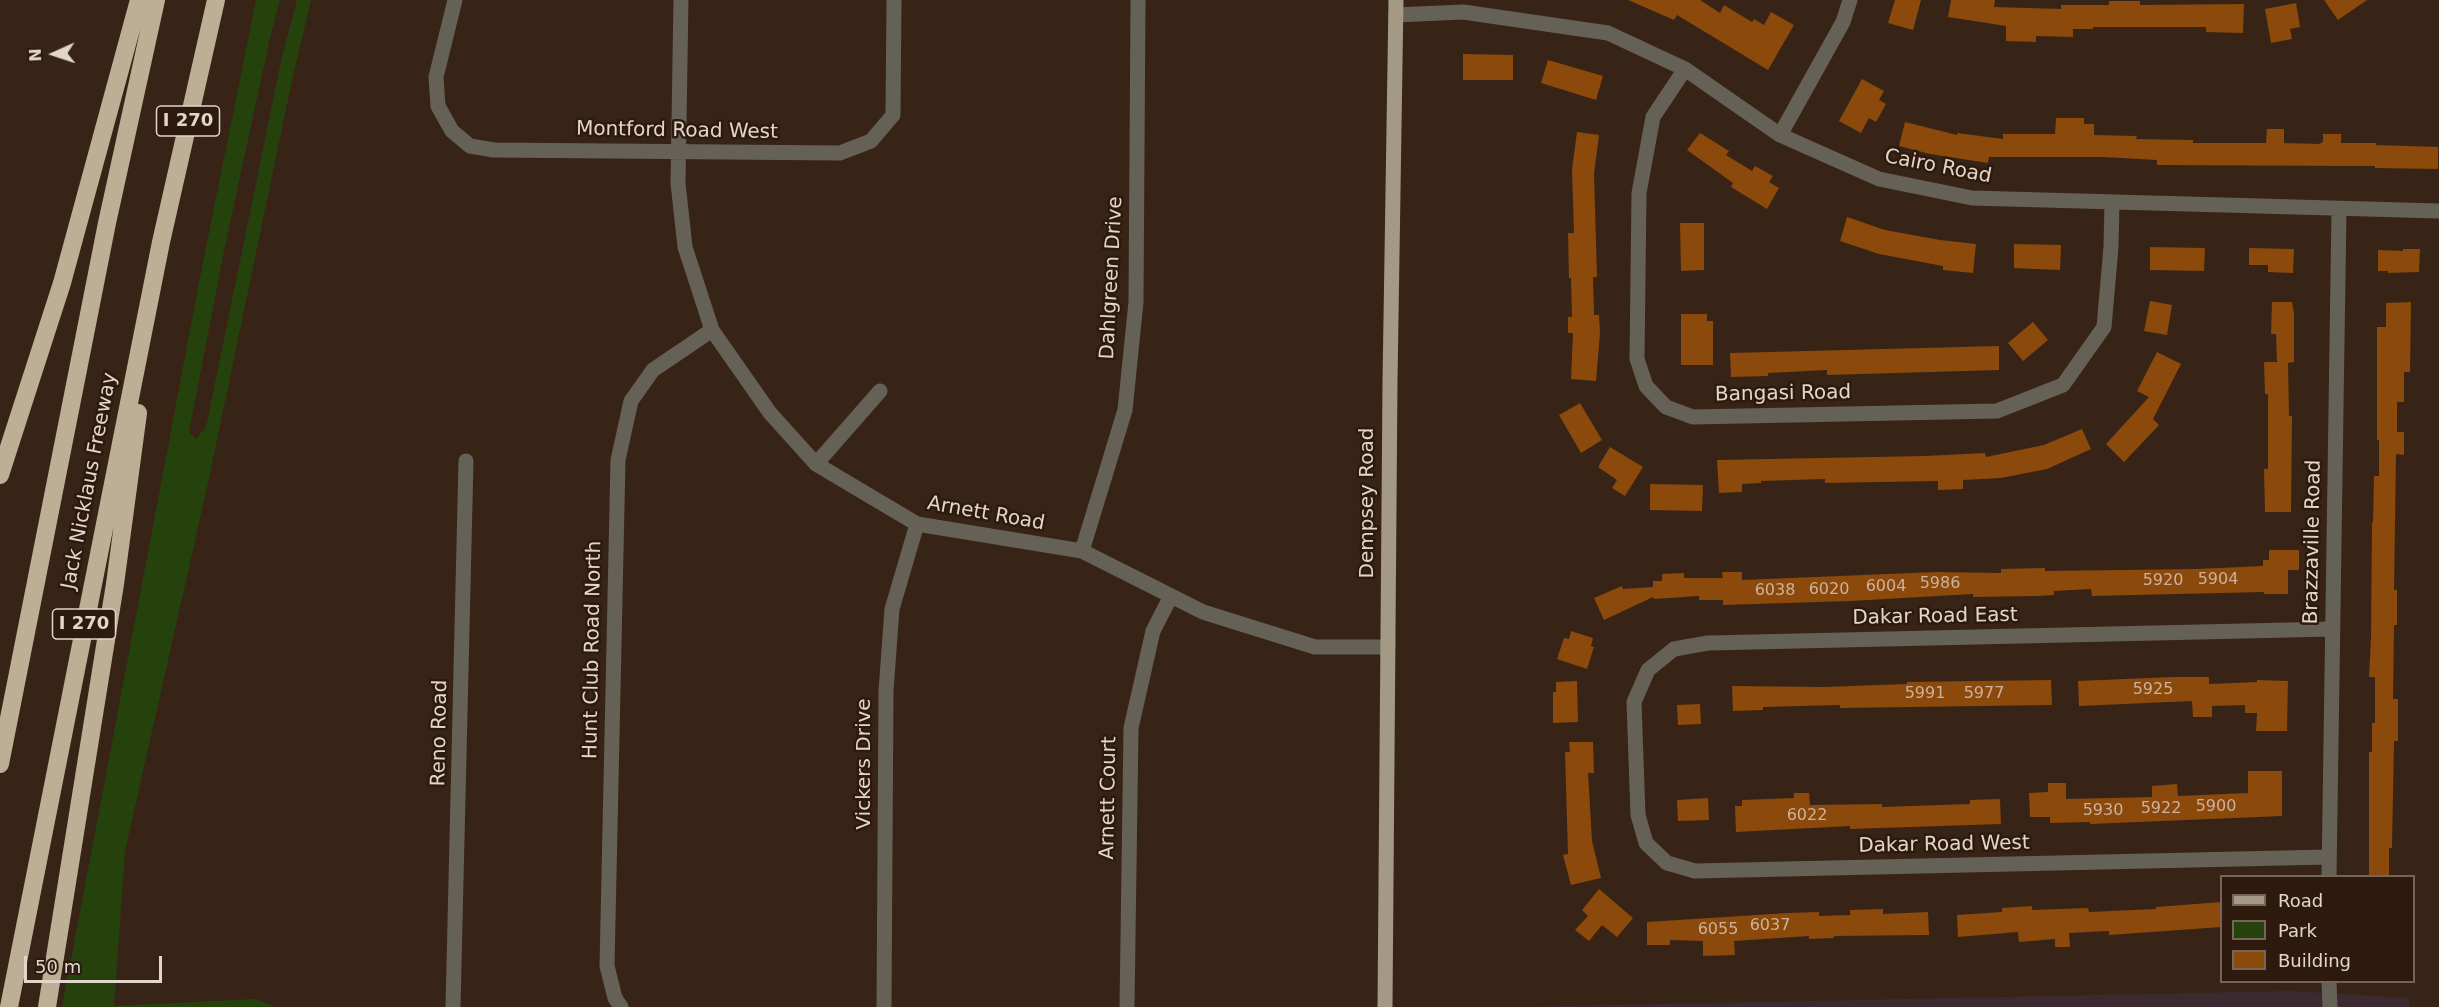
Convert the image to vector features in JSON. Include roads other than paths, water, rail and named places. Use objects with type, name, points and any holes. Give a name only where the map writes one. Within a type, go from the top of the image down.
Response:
[{"type":"highway","points":[[0,475],[62,283],[139,0]]},
{"type":"highway","name":"Jack Nicklaus Freeway","points":[[0,764],[107,224],[156,0]]},
{"type":"highway","name":"Jack Nicklaus Freeway","points":[[9,1007],[161,242],[216,0]]},
{"type":"highway","points":[[47,1007],[115,584],[161,242]]},
{"type":"main road","name":"Dempsey Road","points":[[1385,1007],[1396,8]]},
{"type":"street","name":"Montford Road West","points":[[455,0],[436,77],[438,105],[452,131],[470,146],[494,150],[679,153],[840,153],[871,141],[893,115],[894,0]]},
{"type":"street","name":"Arnett Road","points":[[681,0],[678,183],[685,247],[712,330],[770,413],[816,464],[917,524],[1082,551],[1203,612],[1315,647],[1388,647]]},
{"type":"street","name":"Dahlgreen Drive","points":[[1082,551],[1125,410],[1136,302],[1138,0]]},
{"type":"street","points":[[1780,135],[1843,22],[1850,0]]},
{"type":"street","name":"Cairo Road","points":[[1396,8],[1463,12],[1608,33],[1685,69],[1780,135],[1879,179],[1960,196],[2112,203],[2439,211]]},
{"type":"street","name":"Bangasi Road","points":[[1685,69],[1653,117],[1639,193],[1637,359],[1646,386],[1652,393],[1666,407],[1693,417],[1997,411],[2063,384],[2104,327],[2111,247],[2112,203]]},
{"type":"street","name":"Brazzaville Road","points":[[2329,875],[2339,209]]},
{"type":"street","name":"Hunt Club Road North","points":[[621,1007],[615,998],[607,966],[618,460],[631,401],[653,370],[712,330]]},
{"type":"street","points":[[816,464],[879,391]]},
{"type":"street","name":"Reno Road","points":[[453,1007],[466,461]]},
{"type":"street","name":"Vickers Drive","points":[[884,1007],[886,691],[892,609],[917,524]]},
{"type":"street","name":"Arnett Court","points":[[1127,1007],[1131,728],[1154,632],[1171,596]]},
{"type":"street","name":"Dakar Road East","points":[[1636,768],[1634,702],[1648,670],[1674,649],[1708,643],[2333,629]]},
{"type":"street","name":"Dakar Road West","points":[[1636,768],[1638,815],[1646,843],[1667,863],[1695,871],[2328,857]]},
{"type":"street","points":[[2329,983],[2330,1007]]}]
